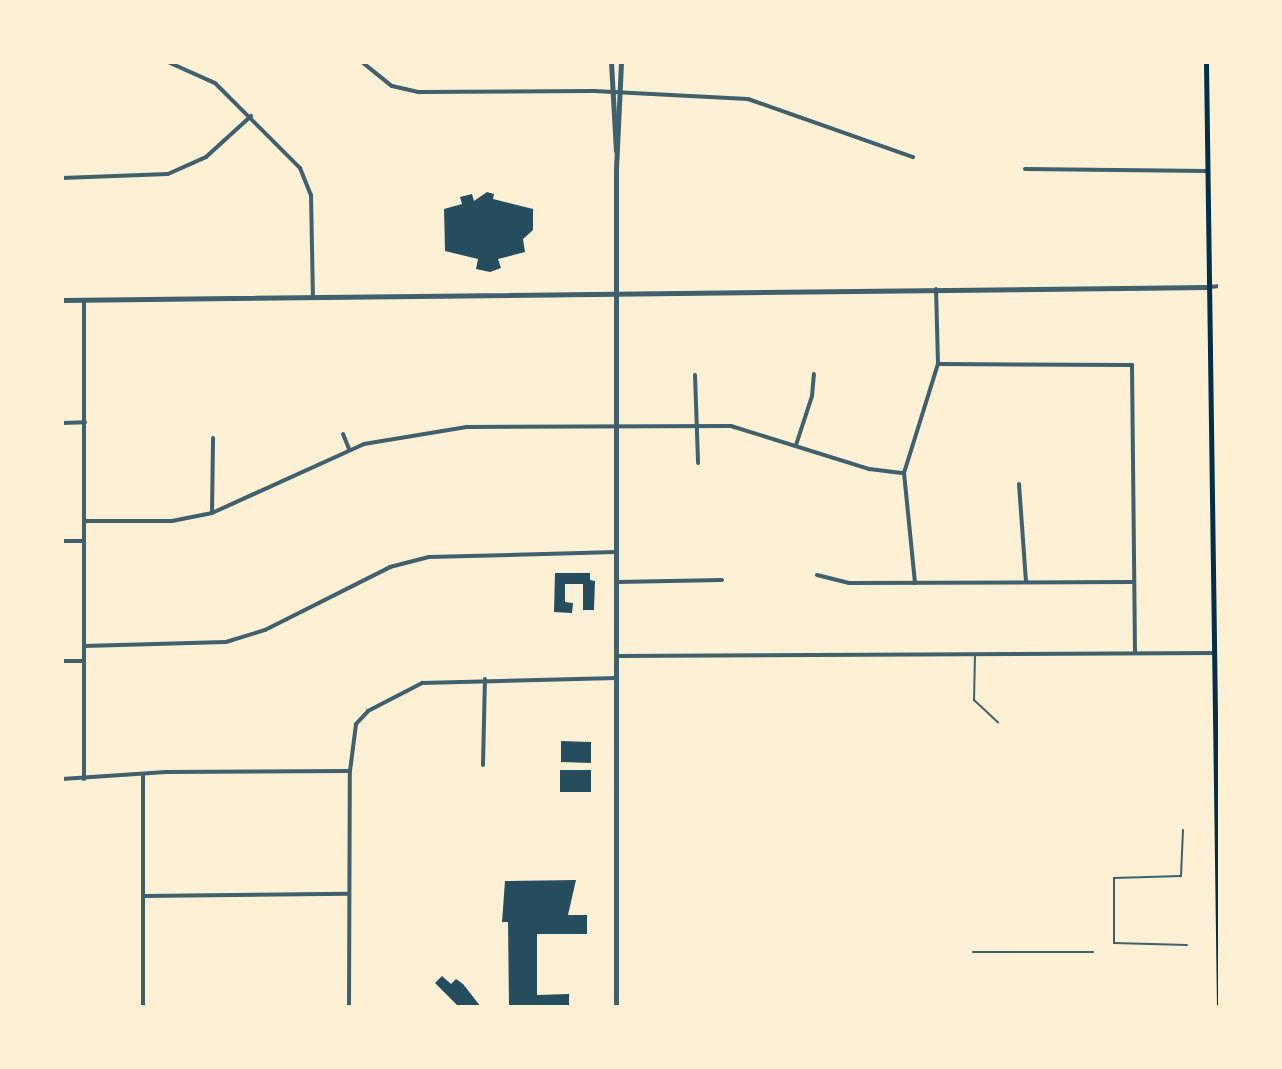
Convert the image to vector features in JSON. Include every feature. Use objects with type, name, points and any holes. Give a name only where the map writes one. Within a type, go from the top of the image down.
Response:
[{"type":"main road","points":[[1206,62],[1216,567],[1214,653],[1219,1007]]},
{"type":"street","points":[[168,62],[215,83],[281,144],[308,184],[313,298]]},
{"type":"street","points":[[362,62],[392,86],[419,92],[612,92],[748,99],[913,157]]},
{"type":"street","points":[[611,62],[617,152]]},
{"type":"street","points":[[616,1007],[617,152],[621,62]]},
{"type":"street","points":[[62,178],[168,174],[206,157],[251,116]]},
{"type":"street","points":[[1025,169],[1207,171]]},
{"type":"street","points":[[62,300],[1220,286]]},
{"type":"street","points":[[915,583],[904,473],[938,364],[936,289]]},
{"type":"street","points":[[84,300],[84,779]]},
{"type":"street","points":[[938,364],[1132,365],[1135,652]]},
{"type":"street","points":[[795,445],[812,396],[814,374]]},
{"type":"street","points":[[695,375],[698,463]]},
{"type":"street","points":[[62,423],[85,422]]},
{"type":"street","points":[[84,521],[172,521],[212,513],[349,449],[416,432],[467,427],[697,425],[741,428],[869,469],[904,473]]},
{"type":"street","points":[[343,434],[349,449]]},
{"type":"street","points":[[212,513],[213,438]]},
{"type":"street","points":[[1019,484],[1026,582]]},
{"type":"street","points":[[62,541],[84,541]]},
{"type":"street","points":[[84,646],[226,642],[265,630],[390,567],[429,557],[616,552]]},
{"type":"street","points":[[817,575],[849,583],[1134,582]]},
{"type":"street","points":[[617,582],[722,580]]},
{"type":"street","points":[[617,656],[1214,653]]},
{"type":"street","points":[[62,661],[84,661]]},
{"type":"street","points":[[349,1007],[351,738],[368,711],[422,683],[617,678]]},
{"type":"street","points":[[483,765],[485,679]]},
{"type":"street","points":[[62,779],[350,771]]},
{"type":"street","points":[[143,775],[143,1007]]},
{"type":"street","points":[[143,896],[349,894]]},
{"type":"lane","points":[[975,654],[974,700],[998,722]]},
{"type":"lane","points":[[1183,830],[1181,876],[1114,878],[1114,943],[1187,945]]},
{"type":"lane","points":[[973,952],[1093,952]]},
{"type":"building","points":[[487,192],[494,194],[493,199],[533,209],[533,230],[523,239],[525,252],[498,259],[501,268],[490,272],[476,269],[478,259],[445,251],[444,209],[462,204],[460,197],[472,194],[474,201]]},
{"type":"building","points":[[555,573],[590,573],[590,580],[595,581],[594,610],[583,610],[583,584],[565,584],[565,602],[573,603],[572,613],[554,612]]},
{"type":"building","points":[[561,741],[591,742],[591,763],[561,762]]},
{"type":"building","points":[[560,770],[591,770],[591,792],[560,792]]},
{"type":"building","points":[[576,880],[568,915],[587,915],[587,934],[537,934],[537,995],[569,994],[569,1007],[509,1007],[508,922],[502,922],[505,881]]},
{"type":"building","points":[[442,976],[451,984],[456,979],[463,984],[481,1007],[459,1007],[435,983]]}]
